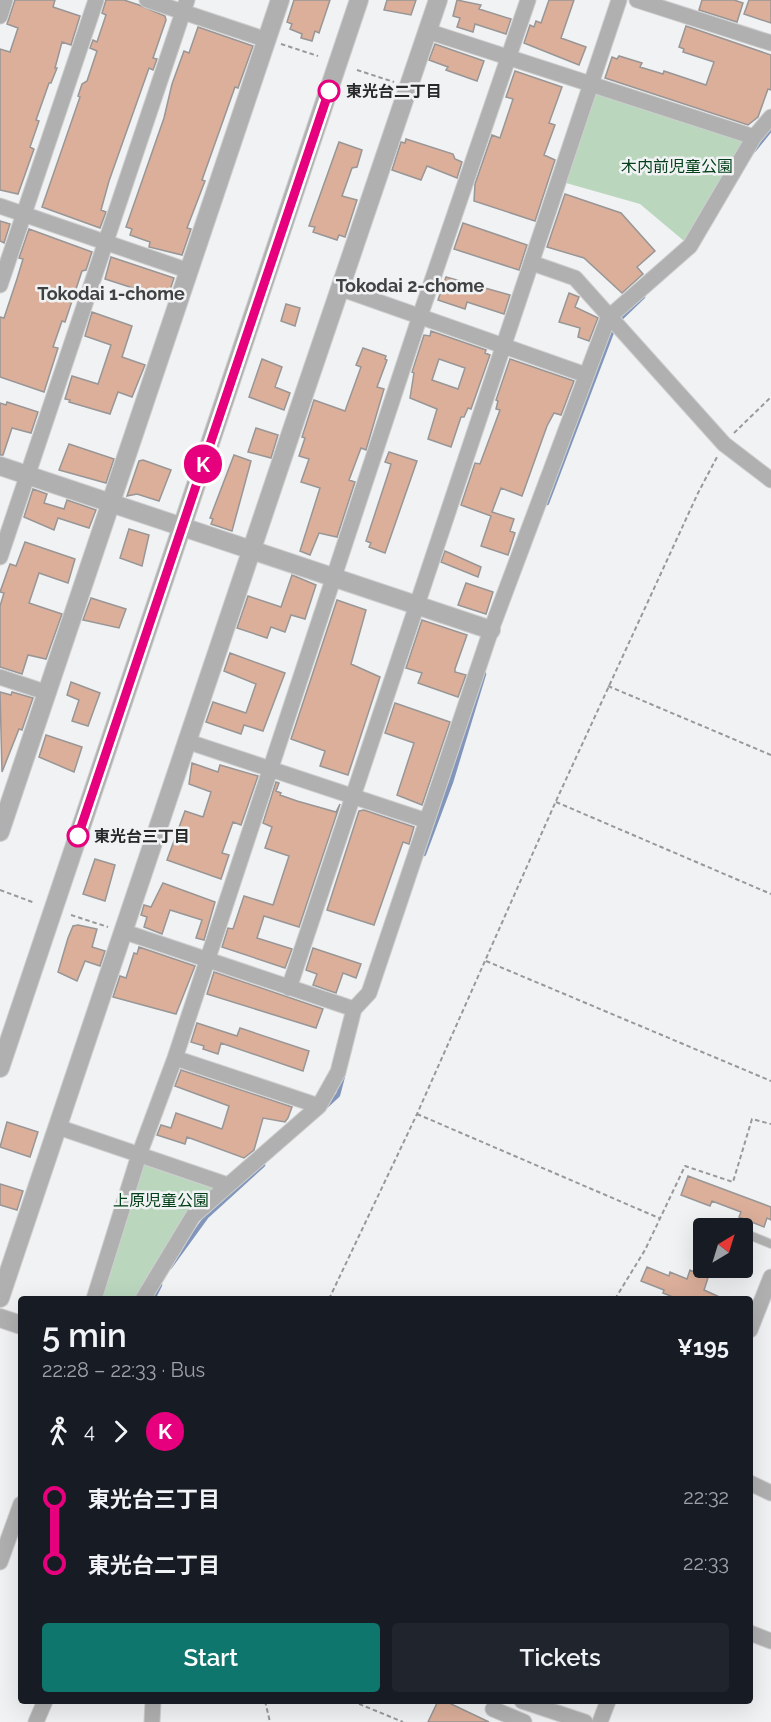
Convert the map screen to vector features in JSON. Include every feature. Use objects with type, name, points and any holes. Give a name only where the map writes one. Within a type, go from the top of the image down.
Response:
[{"type":"street","points":[[0,16],[5,0]]},
{"type":"street","points":[[0,285],[96,0]]},
{"type":"street","points":[[147,0],[185,6],[267,40]]},
{"type":"street","points":[[0,832],[280,0]]},
{"type":"street","points":[[0,1068],[359,0]]},
{"type":"street","points":[[0,1298],[250,549],[438,0]]},
{"type":"street","points":[[95,1296],[139,1155],[175,1058],[206,958],[420,316],[528,0]]},
{"type":"street","points":[[289,988],[619,0]]},
{"type":"street","points":[[637,0],[771,43]]},
{"type":"street","points":[[0,557],[185,6]]},
{"type":"street","points":[[427,31],[754,137]]},
{"type":"street","points":[[145,1296],[193,1216],[319,1106],[338,1072],[354,1010],[369,993],[491,630],[608,318],[690,246],[754,137],[771,117]]},
{"type":"street","points":[[0,206],[189,271]]},
{"type":"street","points":[[532,263],[574,278],[724,444],[771,480]]},
{"type":"street","points":[[339,288],[586,375]]},
{"type":"street","points":[[0,466],[491,630]]},
{"type":"street","points":[[0,677],[48,693]]},
{"type":"street","points":[[186,741],[427,821]]},
{"type":"street","points":[[124,932],[354,1010]]},
{"type":"street","points":[[175,1058],[319,1106]]},
{"type":"street","points":[[58,1127],[228,1185]]},
{"type":"street","points":[[753,1322],[771,1277]]},
{"type":"street","points":[[0,1318],[18,1324]]},
{"type":"street","points":[[753,1485],[771,1493]]},
{"type":"street","points":[[0,1562],[18,1511]]},
{"type":"street","points":[[753,1634],[771,1641]]},
{"type":"street","points":[[36,1722],[44,1704]]},
{"type":"street","points":[[152,1722],[153,1704]]},
{"type":"street","points":[[531,1704],[585,1722]]},
{"type":"street","points":[[600,1722],[607,1704]]},
{"type":"street","points":[[493,1711],[524,1722]]},
{"type":"lane","points":[[753,1237],[771,1244]]},
{"type":"path","points":[[267,40],[318,56]]},
{"type":"path","points":[[357,70],[408,87]]},
{"type":"path","points":[[330,1296],[417,1114],[608,686],[698,493],[724,444],[771,397]]},
{"type":"path","points":[[608,686],[771,755]]},
{"type":"path","points":[[556,801],[771,894]]},
{"type":"path","points":[[0,890],[35,903]]},
{"type":"path","points":[[71,915],[124,932]]},
{"type":"path","points":[[485,960],[771,1081]]},
{"type":"path","points":[[417,1114],[658,1218]]},
{"type":"path","points":[[617,1296],[645,1250],[658,1218],[685,1166],[733,1182],[752,1119],[771,1124]]},
{"type":"path","points":[[267,1704],[270,1722]]},
{"type":"path","points":[[359,1704],[403,1722]]},
{"type":"green space","name":"木内前児童公園","points":[[591,84],[754,137],[690,246],[640,204],[559,181]]},
{"type":"green space","name":"上原児童公園","points":[[139,1155],[228,1185],[193,1216],[145,1296],[95,1296]]},
{"type":"building","points":[[15,0],[55,0],[53,7],[80,16],[71,45],[62,42],[55,68],[57,68],[49,83],[36,120],[39,121],[30,147],[34,149],[18,194],[0,190],[0,49],[10,52],[18,28],[7,24]]},
{"type":"building","points":[[106,0],[124,0],[139,5],[165,16],[166,20],[153,58],[157,59],[153,70],[149,68],[109,181],[101,210],[106,212],[100,228],[42,207],[80,97],[78,96],[82,84],[87,81],[97,51],[90,48],[93,40],[97,42],[106,15],[102,13]]},
{"type":"building","points":[[294,0],[330,0],[319,33],[315,31],[312,41],[301,38],[302,34],[290,29],[292,24],[287,22]]},
{"type":"building","points":[[387,0],[416,0],[411,15],[384,10]]},
{"type":"building","points":[[457,0],[481,5],[479,9],[511,19],[506,34],[475,24],[473,32],[457,27],[460,18],[453,16]]},
{"type":"building","points":[[549,0],[574,0],[561,38],[586,47],[579,65],[524,43],[530,25],[534,27],[536,21],[541,23]]},
{"type":"building","points":[[702,0],[734,0],[743,3],[737,22],[699,10]]},
{"type":"building","points":[[749,0],[771,0],[771,23],[744,14]]},
{"type":"building","points":[[686,26],[771,55],[771,90],[768,89],[758,117],[748,125],[605,78],[612,57],[617,59],[619,56],[642,63],[640,67],[663,74],[664,71],[706,85],[714,62],[683,52],[684,49],[679,47]]},
{"type":"building","points":[[198,27],[253,46],[238,88],[235,87],[202,180],[205,181],[187,228],[191,229],[182,255],[149,247],[150,242],[130,235],[132,229],[126,227],[164,118],[172,84],[184,51],[189,53]]},
{"type":"building","points":[[435,44],[484,61],[477,81],[446,70],[448,67],[429,60]]},
{"type":"building","points":[[515,71],[562,87],[549,123],[555,125],[544,155],[555,160],[535,221],[474,201],[475,184],[492,135],[500,138],[513,99],[506,97]]},
{"type":"building","points":[[406,139],[453,154],[455,159],[462,162],[457,178],[427,166],[421,180],[392,170],[401,142],[405,143]]},
{"type":"building","points":[[339,142],[362,150],[357,167],[352,168],[342,196],[357,200],[345,237],[339,235],[337,240],[313,232],[315,227],[309,226]]},
{"type":"building","points":[[565,194],[621,213],[655,251],[637,267],[643,274],[622,293],[584,258],[547,247]]},
{"type":"building","points":[[0,221],[10,224],[4,243],[0,241]]},
{"type":"building","points":[[463,223],[527,245],[519,270],[454,249]]},
{"type":"building","points":[[29,229],[92,252],[86,270],[82,271],[65,322],[62,321],[53,347],[58,348],[44,392],[0,377],[0,317],[4,318],[17,279],[23,259],[19,258]]},
{"type":"building","points":[[111,257],[174,278],[167,299],[105,279]]},
{"type":"building","points":[[446,277],[510,295],[504,314],[467,302],[465,309],[438,300]]},
{"type":"building","points":[[569,293],[579,297],[575,307],[598,318],[589,341],[578,337],[580,328],[559,322]]},
{"type":"building","points":[[286,304],[300,308],[295,326],[281,321]]},
{"type":"building","points":[[92,312],[132,326],[122,357],[145,365],[132,397],[118,392],[110,414],[65,399],[72,376],[98,384],[111,345],[85,336]]},
{"type":"building","points":[[431,331],[486,350],[485,353],[490,355],[471,409],[468,408],[464,417],[461,417],[451,447],[428,439],[437,409],[410,398],[414,373],[412,372],[424,335],[430,336]],"holes":[[[439,359],[465,368],[458,389],[432,380]]]},
{"type":"building","points":[[363,348],[386,356],[387,360],[377,387],[384,389],[366,450],[361,448],[349,480],[355,482],[337,537],[319,533],[310,555],[300,551],[320,488],[301,482],[309,459],[299,456],[305,438],[302,437],[314,400],[345,411],[361,367],[356,365]]},
{"type":"building","points":[[262,359],[282,367],[275,387],[290,393],[284,410],[249,397]]},
{"type":"building","points":[[510,359],[574,381],[561,415],[554,413],[547,426],[522,496],[501,488],[492,512],[514,519],[510,531],[515,533],[508,555],[481,546],[491,516],[461,505],[475,463],[480,464],[500,410],[496,409],[498,401],[496,400]]},
{"type":"building","points":[[7,402],[38,412],[31,433],[12,428],[3,455],[0,455],[0,403],[6,405]]},
{"type":"building","points":[[256,428],[278,435],[271,458],[248,452]]},
{"type":"building","points":[[69,444],[114,459],[106,483],[59,470]]},
{"type":"building","points":[[389,452],[417,461],[385,553],[369,547],[371,543],[366,541],[391,464],[385,462]]},
{"type":"building","points":[[234,455],[251,461],[232,531],[211,524],[213,519],[210,518]]},
{"type":"building","points":[[143,460],[171,470],[159,501],[137,494],[127,496],[139,461]]},
{"type":"building","points":[[33,489],[47,494],[44,503],[64,509],[67,500],[96,510],[89,528],[58,518],[54,530],[24,517]]},
{"type":"building","points":[[129,529],[149,535],[142,566],[120,558]]},
{"type":"building","points":[[25,542],[75,559],[68,583],[39,573],[29,603],[62,614],[46,659],[28,655],[22,674],[0,667],[0,606],[4,593],[0,592],[10,564],[16,566]]},
{"type":"building","points":[[445,551],[481,567],[478,577],[441,562]]},
{"type":"building","points":[[292,575],[316,585],[305,619],[291,615],[285,632],[271,627],[267,638],[237,628],[248,596],[281,607]]},
{"type":"building","points":[[466,583],[493,592],[486,614],[458,605]]},
{"type":"building","points":[[91,598],[126,609],[119,628],[83,620]]},
{"type":"building","points":[[337,600],[366,610],[351,664],[380,677],[348,775],[320,766],[325,751],[291,739]]},
{"type":"building","points":[[422,620],[467,635],[455,669],[455,672],[466,675],[458,697],[418,683],[422,673],[406,668]]},
{"type":"building","points":[[230,653],[285,673],[263,731],[244,725],[241,734],[206,722],[213,702],[246,713],[256,684],[224,671]]},
{"type":"building","points":[[71,682],[100,693],[88,726],[72,721],[79,700],[67,695]]},
{"type":"building","points":[[0,692],[11,695],[12,692],[33,698],[22,730],[19,729],[2,772]]},
{"type":"building","points":[[395,703],[450,722],[422,805],[397,795],[414,743],[385,733]]},
{"type":"building","points":[[46,735],[82,747],[74,772],[39,757]]},
{"type":"building","points":[[192,763],[218,772],[220,765],[258,776],[241,825],[233,822],[222,853],[229,855],[221,879],[167,860],[185,811],[203,817],[211,792],[189,784]]},
{"type":"building","points":[[276,782],[279,783],[276,791],[281,793],[280,795],[297,801],[336,812],[340,804],[299,927],[264,916],[257,938],[292,949],[285,968],[222,947],[228,928],[233,929],[244,896],[273,905],[289,856],[265,848],[272,827],[263,823]]},
{"type":"building","points":[[364,810],[414,827],[409,844],[403,842],[374,925],[327,910],[359,811]]},
{"type":"building","points":[[95,859],[115,865],[105,901],[83,894]]},
{"type":"building","points":[[163,883],[215,902],[204,940],[196,938],[202,920],[170,910],[162,934],[144,927],[147,917],[141,915],[144,905],[151,907]]},
{"type":"building","points":[[73,926],[97,929],[92,947],[105,951],[100,966],[85,961],[77,981],[58,972]]},
{"type":"building","points":[[139,947],[195,966],[176,1014],[113,997],[120,976],[126,978],[134,953],[137,954]]},
{"type":"building","points":[[313,948],[361,964],[356,978],[343,973],[336,993],[313,985],[317,974],[306,970]]},
{"type":"building","points":[[214,972],[323,1009],[316,1028],[207,994]]},
{"type":"building","points":[[197,1023],[237,1036],[240,1028],[309,1051],[303,1071],[221,1043],[218,1054],[203,1049],[204,1046],[191,1042]]},
{"type":"building","points":[[181,1070],[292,1107],[288,1118],[285,1122],[263,1118],[254,1150],[244,1158],[187,1137],[185,1144],[157,1135],[161,1125],[171,1128],[176,1113],[222,1129],[229,1106],[175,1086]]},
{"type":"building","points":[[7,1122],[38,1132],[30,1157],[0,1147]]},
{"type":"building","points":[[688,1176],[771,1207],[771,1220],[767,1218],[764,1227],[753,1223],[753,1218],[739,1217],[741,1212],[712,1201],[710,1206],[681,1195]]},
{"type":"building","points":[[0,1184],[23,1191],[17,1210],[0,1205]]},
{"type":"building","points":[[647,1267],[669,1276],[670,1272],[687,1279],[690,1270],[693,1271],[693,1278],[708,1278],[704,1290],[717,1296],[670,1296],[663,1293],[664,1290],[641,1281]]},
{"type":"building","points":[[437,1704],[451,1704],[489,1722],[428,1722]]},
{"type":"waterway","points":[[754,150],[771,129]]},
{"type":"waterway","points":[[619,320],[643,297]]},
{"type":"waterway","points":[[547,503],[612,332]]},
{"type":"waterway","points":[[424,854],[451,782],[484,674]]},
{"type":"waterway","points":[[324,1108],[338,1095],[343,1076]]},
{"type":"waterway","points":[[170,1267],[207,1216],[263,1165]]},
{"type":"waterway","points":[[154,1296],[160,1285]]},
{"type":"bus line","name":"K","points":[[78,836],[329,91]]},
{"type":"place","name":"東光台二丁目","points":[[329,91]]},
{"type":"place","name":"東光台三丁目","points":[[78,836]]},
{"type":"district","name":"Tokodai 2-chome","points":[[410,286]]},
{"type":"district","name":"Tokodai 1-chome","points":[[111,294]]}]
